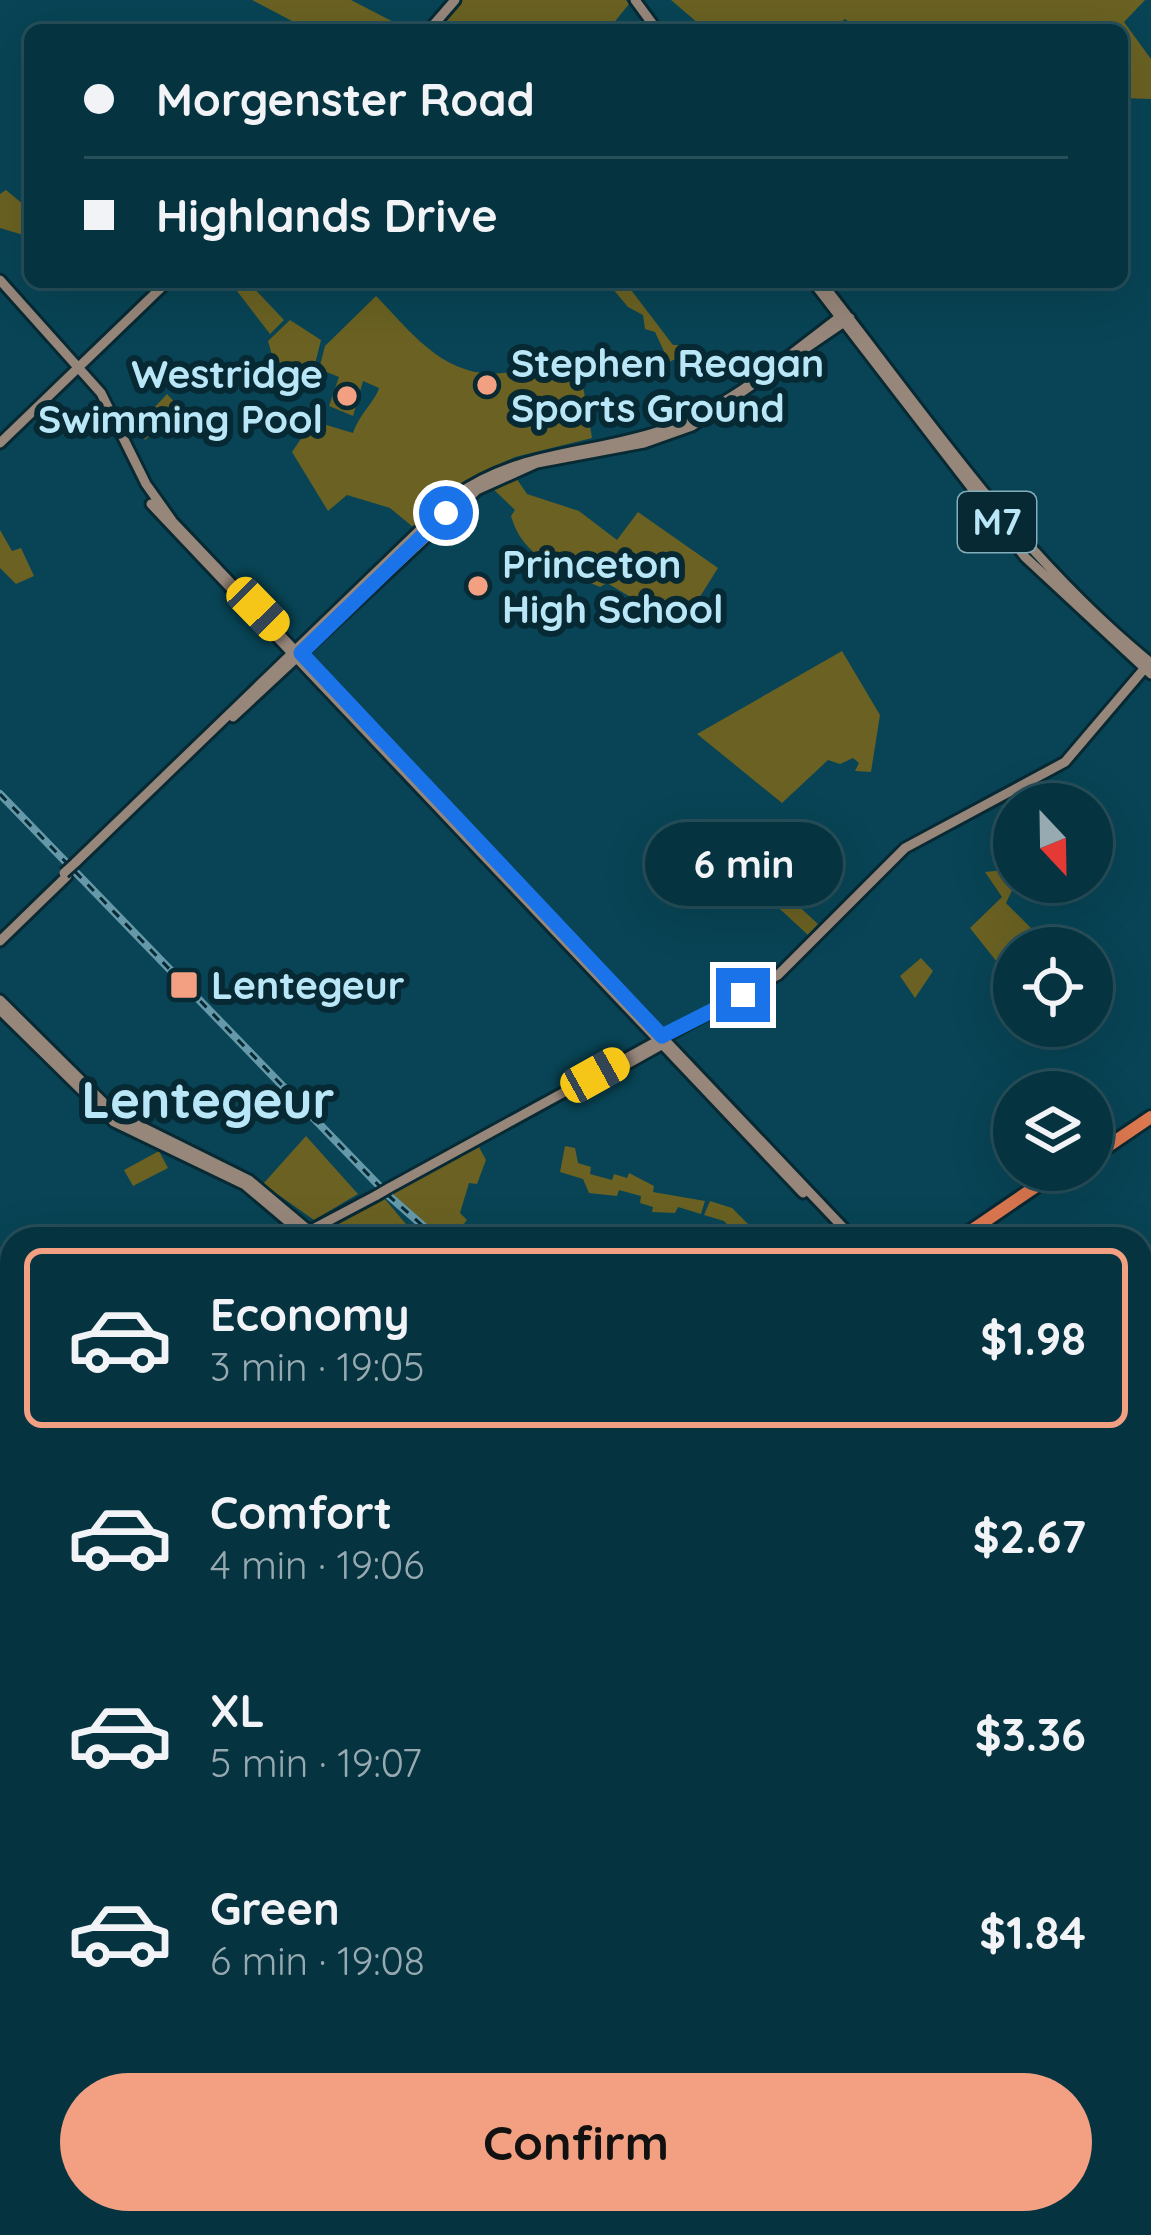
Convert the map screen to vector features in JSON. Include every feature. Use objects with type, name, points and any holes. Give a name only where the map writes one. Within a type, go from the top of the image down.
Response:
[{"type":"highway","points":[[1113,1134],[1151,1108]]},
{"type":"highway","points":[[1113,1143],[1151,1117]]},
{"type":"highway","points":[[976,1227],[1029,1191]]},
{"type":"highway","points":[[991,1227],[1043,1191]]},
{"type":"main road","points":[[434,24],[455,0]]},
{"type":"main road","points":[[0,283],[76,367],[107,412],[158,513],[840,1227]]},
{"type":"main road","points":[[0,440],[157,288]]},
{"type":"main road","name":"M7","points":[[822,288],[1022,540],[1149,668]]},
{"type":"main road","points":[[295,653],[441,517],[484,486],[537,463],[682,431],[800,354],[844,318]]},
{"type":"main road","points":[[0,938],[442,507],[479,480],[535,457],[643,436],[685,422],[844,318]]},
{"type":"main road","points":[[793,369],[800,354]]},
{"type":"main road","points":[[324,1227],[789,968],[901,851],[1039,780],[1149,668]]},
{"type":"main road","points":[[0,1000],[108,1109],[148,1134],[249,1180],[299,1227]]},
{"type":"main road","points":[[0,1010],[115,1122],[245,1185],[297,1227]]},
{"type":"shaded area","points":[[252,0],[351,0],[397,24],[298,24]]},
{"type":"shaded area","points":[[462,0],[626,0],[629,4],[613,24],[440,24]]},
{"type":"shaded area","points":[[671,0],[1145,0],[1125,24],[852,24],[845,19],[838,24],[699,24]]},
{"type":"shaded area","points":[[1128,27],[1151,59],[1151,99],[1128,98]]},
{"type":"shaded area","points":[[6,190],[24,205],[24,235],[0,228],[0,194]]},
{"type":"shaded area","points":[[235,288],[254,288],[284,320],[270,334]]},
{"type":"shaded area","points":[[612,288],[630,288],[673,345],[682,345],[682,356],[669,362],[655,332],[645,329],[643,315],[628,307]]},
{"type":"shaded area","points":[[376,296],[431,351],[463,369],[502,373],[579,363],[592,438],[515,457],[482,472],[413,527],[390,508],[347,495],[328,511],[292,452],[313,421],[353,433],[378,392],[379,388],[363,381],[353,416],[329,406],[339,377],[319,369],[325,346]]},
{"type":"shaded area","points":[[290,320],[321,340],[312,376],[292,379],[274,362],[268,341]]},
{"type":"shaded area","points":[[167,394],[179,407],[149,427],[154,432],[145,440],[138,425]]},
{"type":"shaded area","points":[[514,475],[527,494],[579,511],[617,540],[638,512],[718,568],[681,627],[607,583],[600,587],[535,553],[517,531],[511,516],[515,510],[491,487]]},
{"type":"shaded area","points":[[0,530],[12,551],[21,548],[34,576],[16,584],[0,568]]},
{"type":"shaded area","points":[[842,651],[880,715],[871,772],[855,771],[859,763],[853,758],[840,764],[828,760],[782,803],[697,734]]},
{"type":"shaded area","points":[[767,877],[818,924],[808,935],[757,888]]},
{"type":"shaded area","points":[[996,903],[1006,903],[1030,927],[993,927],[993,957],[970,928]]},
{"type":"shaded area","points":[[921,958],[933,971],[915,998],[900,976]]},
{"type":"shaded area","points":[[306,1136],[358,1194],[314,1220],[263,1184]]},
{"type":"shaded area","points":[[565,1146],[575,1148],[578,1163],[591,1167],[590,1174],[612,1180],[614,1174],[627,1178],[629,1173],[654,1186],[653,1192],[705,1201],[701,1214],[678,1207],[675,1213],[652,1212],[653,1207],[640,1203],[641,1196],[619,1190],[617,1196],[589,1193],[583,1179],[560,1172]]},
{"type":"shaded area","points":[[479,1147],[486,1160],[477,1184],[469,1183],[460,1213],[467,1220],[461,1227],[427,1227],[390,1194]]},
{"type":"shaded area","points":[[159,1151],[168,1168],[133,1186],[124,1170]]},
{"type":"shaded area","points":[[384,1198],[408,1227],[333,1227]]},
{"type":"shaded area","points":[[710,1201],[732,1208],[750,1226],[730,1227],[704,1215]]},
{"type":"railway","points":[[0,794],[424,1227]]},
{"type":"place","name":"Stephen Reagan Sports Ground","points":[[487,385]]},
{"type":"place","name":"Westridge Swimming Pool","points":[[347,396]]},
{"type":"place","name":"Princeton High School","points":[[478,586]]},
{"type":"place","name":"Lentegeur","points":[[184,985]]},
{"type":"district","name":"Lentegeur","points":[[208,1100]]},
{"type":"route","points":[[446,513],[301,653],[662,1036],[743,995]]}]
